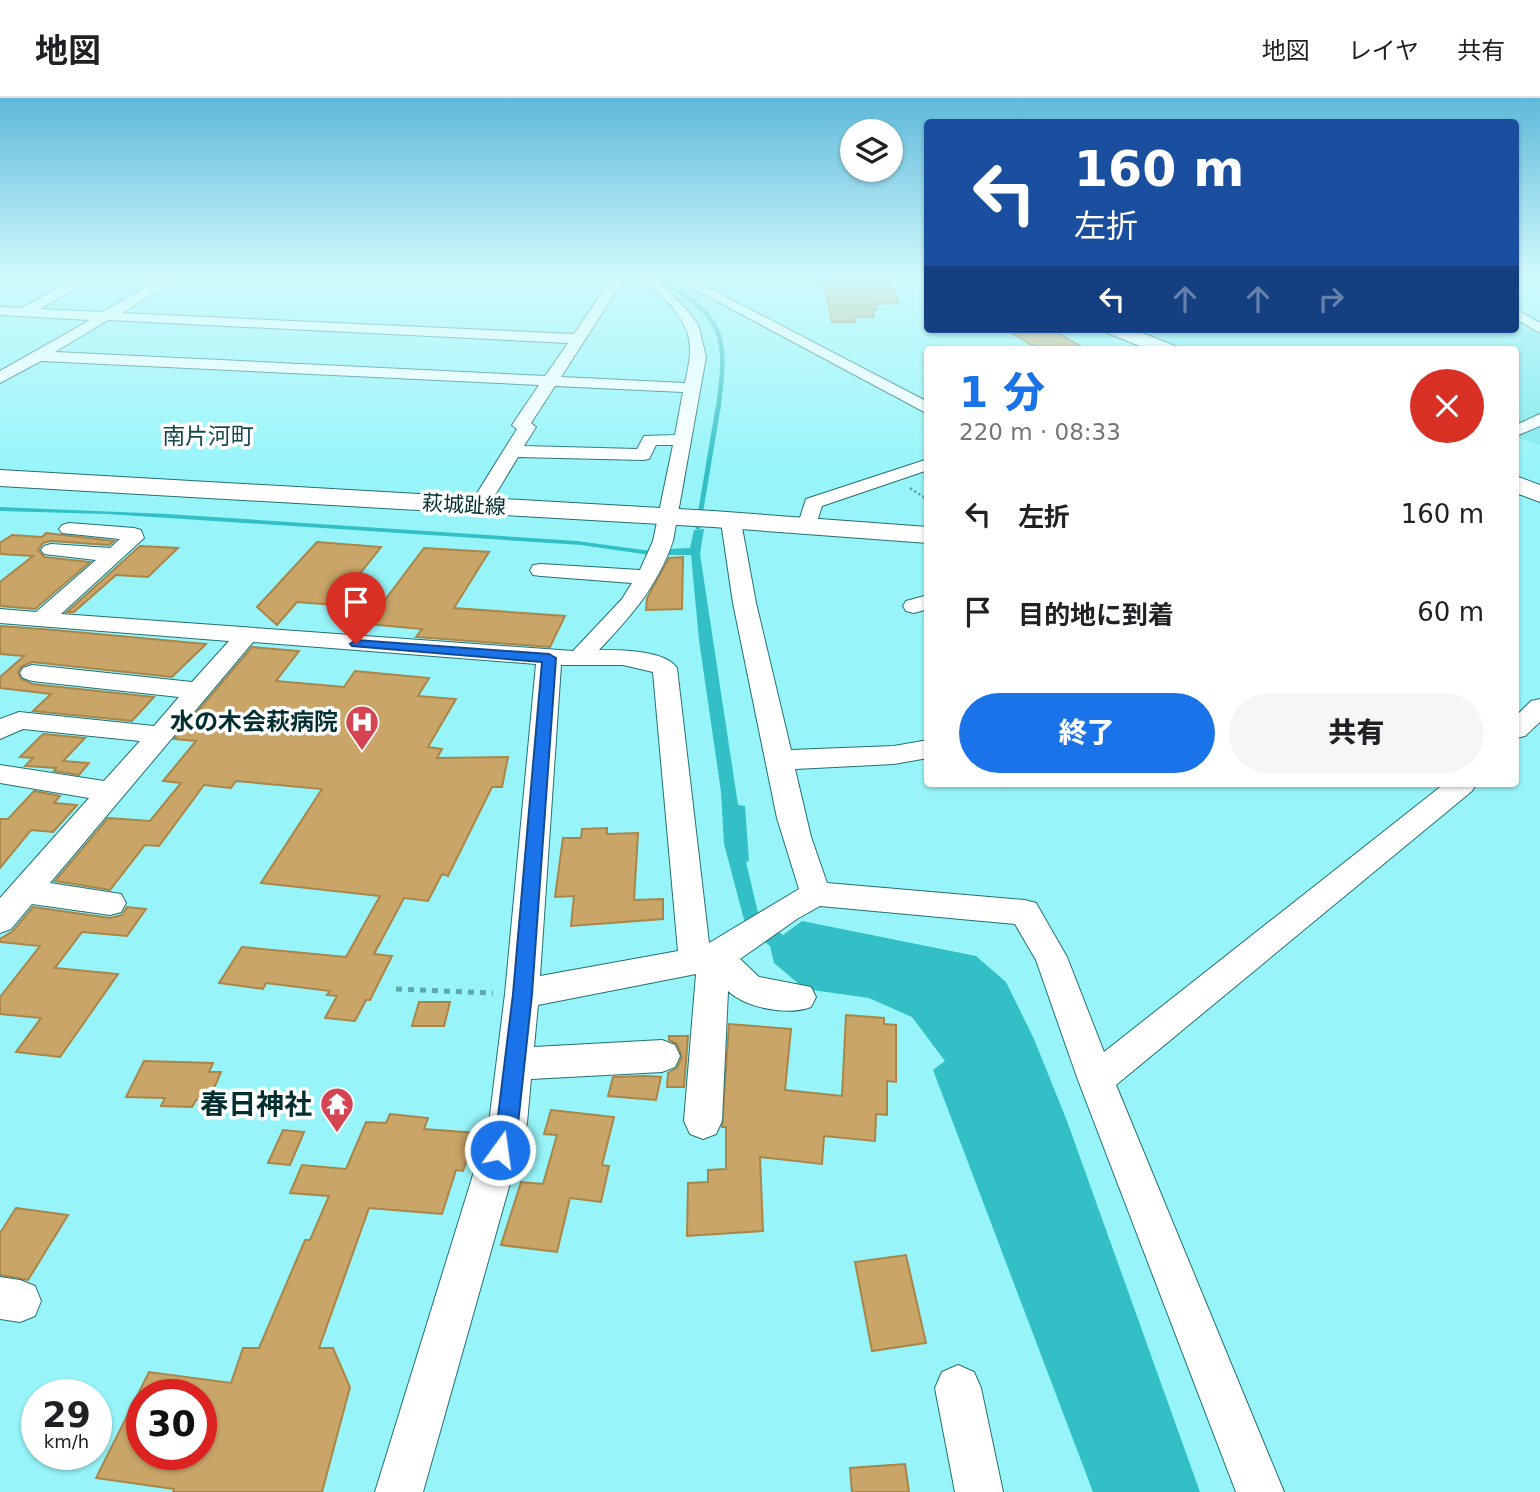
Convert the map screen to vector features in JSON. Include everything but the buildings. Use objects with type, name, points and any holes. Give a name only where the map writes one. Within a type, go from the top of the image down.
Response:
[{"type":"main road","name":"萩城趾線","points":[[2,480],[479,506],[665,529],[722,520],[924,534]]},
{"type":"main road","points":[[1519,485],[1540,494]]},
{"type":"street","points":[[0,378],[65,340]]},
{"type":"street","points":[[479,506],[527,427],[521,425],[578,340]]},
{"type":"street","points":[[579,658],[631,603],[647,577],[665,529],[694,388],[698,340]]},
{"type":"street","points":[[797,340],[924,407]]},
{"type":"street","points":[[38,356],[694,388]]},
{"type":"street","points":[[1519,430],[1540,419]]},
{"type":"street","points":[[512,451],[643,455],[650,440],[684,440]]},
{"type":"street","points":[[807,527],[813,503],[924,465]]},
{"type":"street","points":[[722,520],[737,566],[792,828],[802,863],[816,894]]},
{"type":"street","points":[[41,619],[134,538],[134,534],[69,529]]},
{"type":"street","points":[[51,550],[115,555]]},
{"type":"street","points":[[541,570],[647,577]]},
{"type":"street","points":[[559,589],[647,577]]},
{"type":"street","points":[[0,616],[549,658],[628,658],[653,662],[665,668],[712,956],[703,1121]]},
{"type":"street","points":[[0,920],[247,635]]},
{"type":"street","points":[[399,1492],[508,1124],[522,994],[549,658]]},
{"type":"street","points":[[32,673],[198,691]]},
{"type":"street","points":[[0,730],[19,720],[160,735]]},
{"type":"street","points":[[780,761],[894,755],[924,750]]},
{"type":"street","points":[[0,774],[111,792]]},
{"type":"street","points":[[1096,1080],[1458,787]]},
{"type":"street","points":[[25,891],[110,902]]},
{"type":"street","points":[[522,994],[712,956],[816,894],[1025,912],[1051,957],[1096,1080],[1260,1492]]},
{"type":"street","points":[[712,956],[750,990],[799,997]]},
{"type":"street","points":[[514,1064],[662,1056]]},
{"type":"street","points":[[958,1388],[979,1492]]},
{"type":"path","points":[[396,989],[522,994]]},
{"type":"shaded area","points":[[1161,340],[1540,340],[1540,445],[1519,438],[1519,346],[1177,346]]},
{"type":"shaded area","points":[[0,507],[167,514],[577,541],[651,551],[650,555],[581,545],[107,514],[0,511]]},
{"type":"shaded area","points":[[704,529],[700,554],[738,805],[745,806],[749,861],[746,862],[759,917],[783,935],[802,921],[976,956],[1006,982],[1034,1039],[1067,1121],[1200,1492],[1093,1492],[933,1070],[945,1061],[912,1017],[869,998],[805,989],[774,963],[770,946],[746,927],[724,844],[721,792],[699,640],[691,555],[667,555],[667,549],[690,548],[694,530]]},
{"type":"waterway","points":[[718,410],[722,361],[720,340]]},
{"type":"waterway","points":[[698,527],[718,408]]},
{"type":"place","name":"水の木会萩病院","points":[[362,752]]},
{"type":"place","name":"春日神社","points":[[337,1134]]},
{"type":"district","name":"南片河町","points":[[208,436]]},
{"type":"route","points":[[356,644],[549,658],[522,994],[508,1124],[500,1150]]}]
